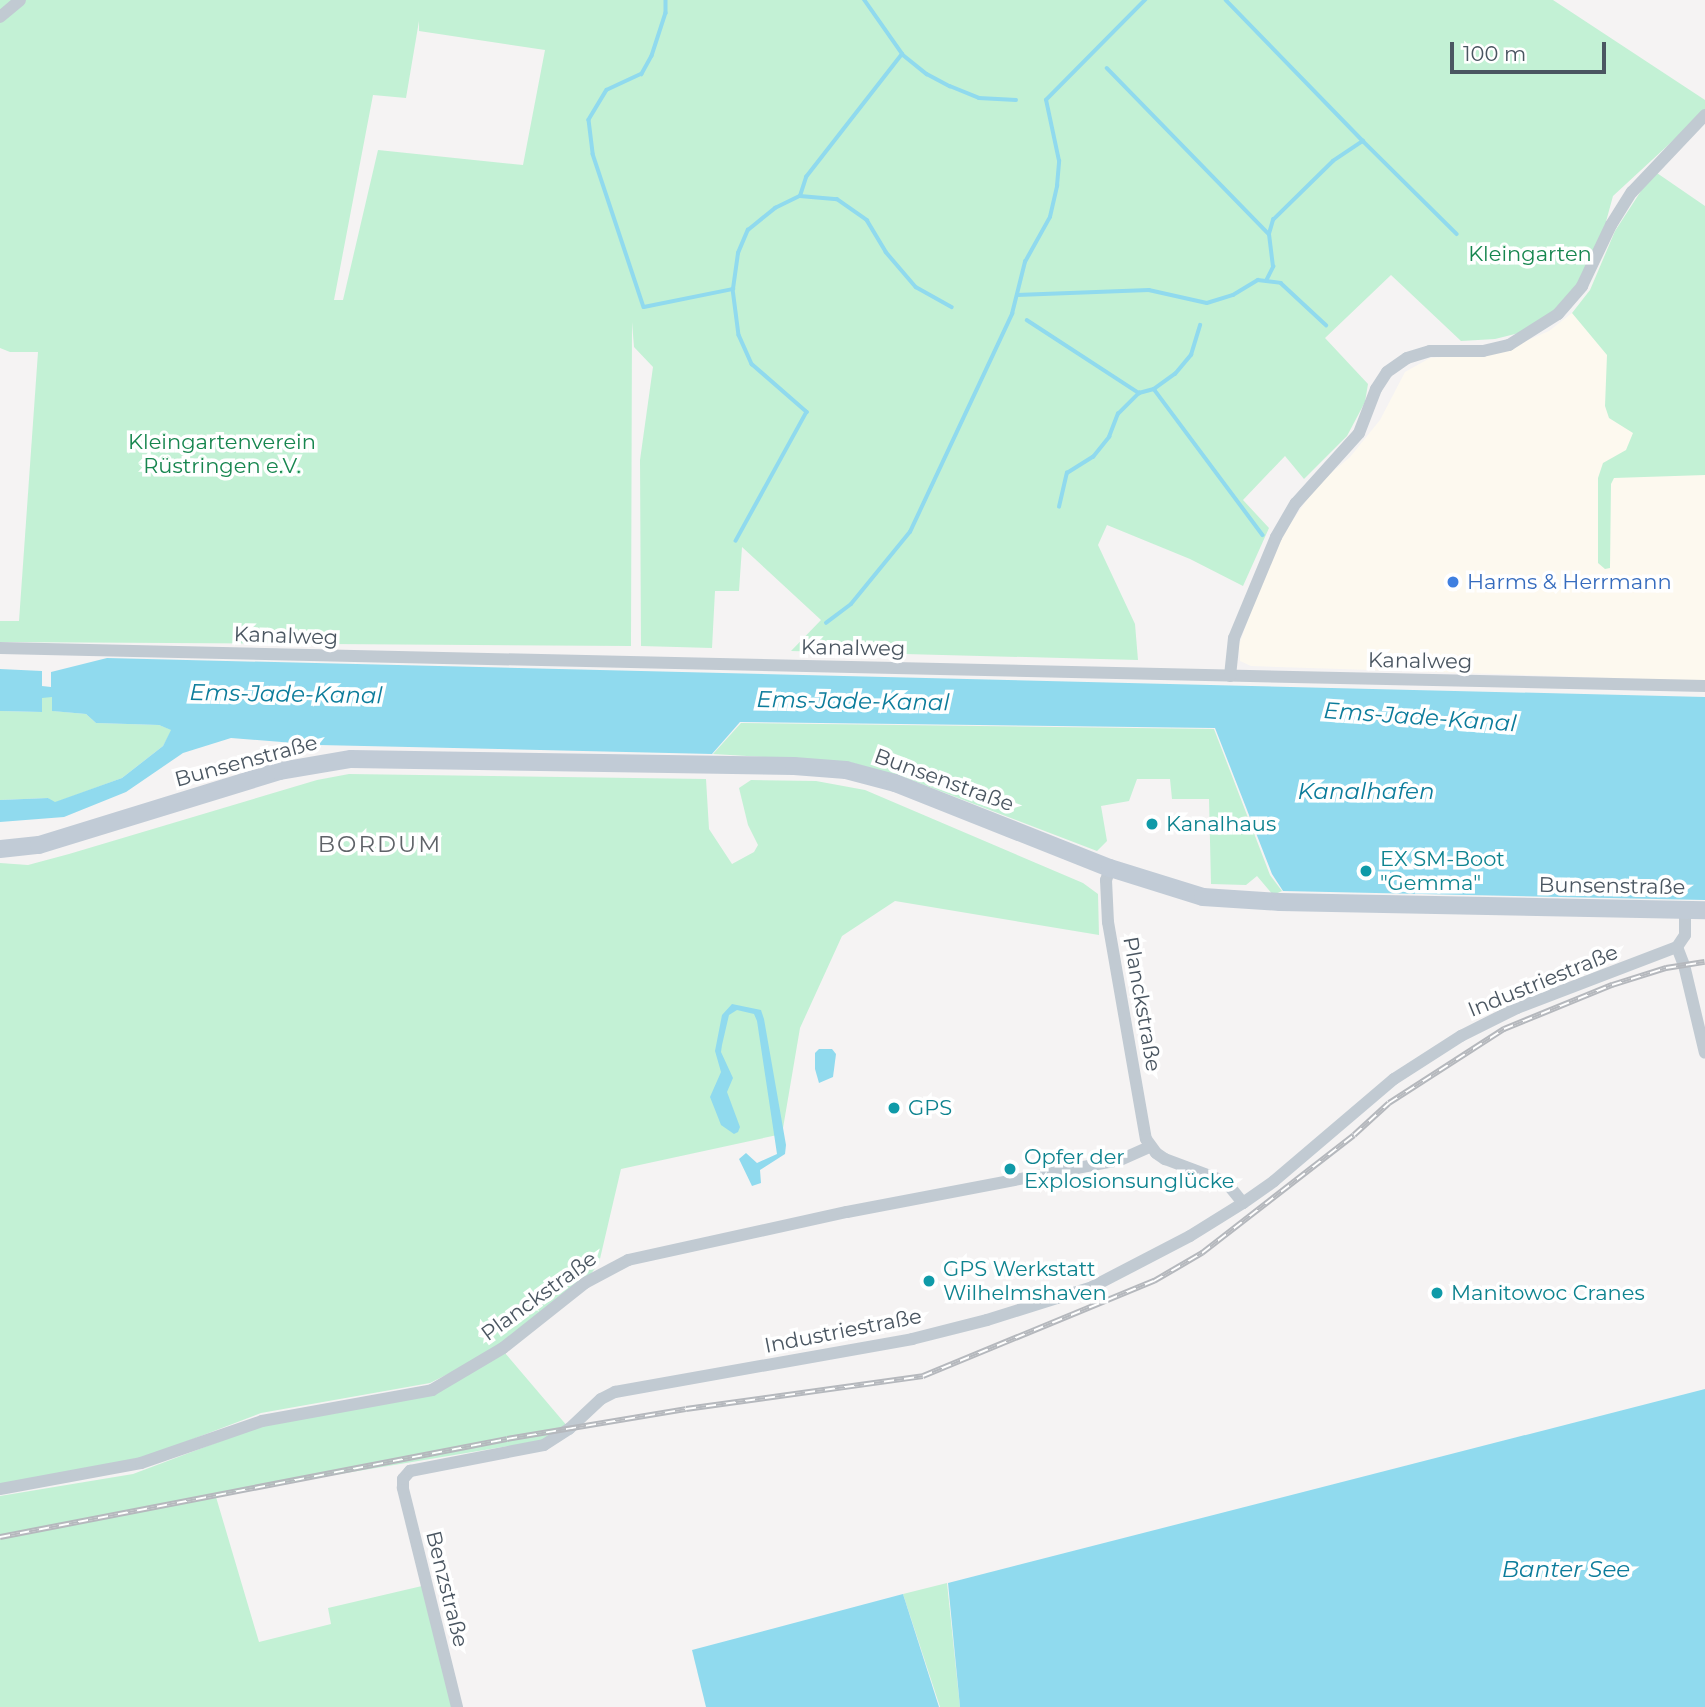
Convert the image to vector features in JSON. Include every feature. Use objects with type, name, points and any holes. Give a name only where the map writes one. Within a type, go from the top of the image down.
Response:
[{"type":"street","points":[[0,17],[20,0]]},
{"type":"street","points":[[1230,676],[1234,638],[1280,528],[1296,503],[1359,433],[1370,412],[1376,389],[1387,372],[1395,364],[1430,351],[1483,351],[1509,345],[1558,314],[1582,286],[1611,225],[1632,192],[1705,115]]},
{"type":"street","name":"Kanalweg","points":[[0,648],[1705,686]]},
{"type":"street","name":"Bunsenstraße","points":[[0,849],[60,839],[280,771],[351,758],[846,770],[928,795],[1110,868],[1186,893],[1229,900],[1705,910]]},
{"type":"street","name":"Planckstraße","points":[[0,1489],[141,1463],[262,1421],[432,1390],[503,1348],[585,1283],[628,1260],[847,1212],[1120,1160],[1149,1147],[1108,922],[1105,880],[1110,868]]},
{"type":"street","points":[[1685,910],[1685,934],[1677,947],[1684,965],[1705,1052]]},
{"type":"street","name":"Industriestraße","points":[[403,1479],[410,1471],[544,1445],[569,1429],[601,1399],[615,1392],[912,1339],[987,1320],[1091,1287],[1190,1236],[1243,1203],[1274,1181],[1394,1079],[1461,1036],[1540,999],[1677,947]]},
{"type":"street","points":[[1149,1147],[1165,1159],[1226,1182],[1243,1203]]},
{"type":"street","name":"Benzstraße","points":[[403,1479],[457,1707]]},
{"type":"shaded area","points":[[1705,206],[1705,681],[1251,666],[1240,661],[1239,645],[1284,533],[1317,485],[1350,457],[1380,420],[1405,372],[1430,358],[1500,352],[1549,331],[1572,313],[1590,290],[1615,231]]},
{"type":"green space","points":[[0,0],[1553,0],[1705,100],[1705,111],[1613,196],[1601,240],[1580,283],[1558,312],[1527,331],[1495,339],[1461,341],[1391,275],[1325,338],[1368,384],[1365,402],[1347,436],[1304,479],[1285,456],[1243,500],[1269,528],[1243,586],[1190,559],[1107,525],[1098,545],[1135,624],[1138,660],[791,651],[821,620],[742,547],[739,591],[715,591],[712,648],[641,646],[640,460],[653,367],[634,347],[632,322],[631,646],[0,642],[0,621],[19,621],[38,352],[10,352],[0,348]],"holes":[[[419,21],[419,31],[545,50],[523,165],[378,150],[343,300],[334,300],[373,95],[406,98]]]},
{"type":"green space","points":[[1654,171],[1705,206],[1705,475],[1614,478],[1611,484],[1610,568],[1605,569],[1598,563],[1598,478],[1603,463],[1626,450],[1633,433],[1609,418],[1605,406],[1607,355],[1572,313],[1590,290],[1615,231]]},
{"type":"green space","points":[[42,697],[52,697],[53,711],[86,714],[96,723],[159,725],[172,730],[163,746],[122,778],[54,803],[48,798],[0,800],[0,711],[41,712]]},
{"type":"green space","points":[[741,723],[1214,729],[1270,875],[1282,891],[1273,895],[1257,876],[1246,885],[1211,884],[1209,799],[1172,799],[1170,779],[1137,779],[1129,801],[1101,806],[1107,841],[1097,851],[903,777],[849,762],[713,754]]},
{"type":"green space","points":[[349,774],[706,779],[709,829],[732,864],[754,852],[758,845],[748,825],[739,788],[751,780],[816,781],[865,790],[1083,883],[1098,894],[1099,935],[895,901],[842,936],[800,1028],[782,1134],[621,1169],[599,1263],[582,1286],[502,1347],[430,1383],[261,1413],[130,1463],[0,1485],[0,863],[28,865],[317,780]]},
{"type":"green space","points":[[505,1353],[568,1427],[545,1440],[172,1502],[0,1535],[0,1496],[133,1474],[263,1425],[433,1393]]},
{"type":"green space","points":[[216,1497],[259,1642],[331,1624],[328,1608],[422,1586],[453,1707],[0,1707],[0,1539]]},
{"type":"green space","points":[[947,1583],[960,1707],[940,1707],[903,1594]]},
{"type":"water","points":[[107,658],[1705,697],[1705,900],[1283,891],[1272,874],[1215,728],[740,722],[712,754],[319,745],[231,738],[183,753],[126,792],[64,817],[0,822],[0,800],[48,798],[55,802],[122,778],[163,746],[171,730],[159,725],[96,723],[86,714],[52,711],[52,697],[42,698],[42,712],[0,711],[0,669],[42,671],[42,686],[51,687],[51,672]]},
{"type":"water","points":[[732,1004],[761,1010],[786,1145],[785,1154],[760,1170],[761,1183],[752,1186],[739,1159],[746,1153],[757,1163],[777,1154],[754,1014],[737,1010],[729,1015],[721,1052],[733,1078],[727,1092],[740,1127],[738,1132],[734,1134],[721,1125],[710,1097],[721,1072],[715,1051],[722,1015]]},
{"type":"water","points":[[819,1049],[832,1049],[836,1054],[833,1077],[819,1083],[815,1069],[815,1053]]},
{"type":"water","name":"Banter See","points":[[1705,1389],[1705,1707],[960,1707],[948,1583]]},
{"type":"water","points":[[903,1594],[939,1707],[706,1707],[692,1650]]},
{"type":"waterway","points":[[666,0],[666,13],[652,56],[642,74],[607,90],[589,120],[593,154],[644,307],[733,289],[739,335],[752,364],[807,412],[736,541]]},
{"type":"waterway","points":[[800,196],[806,177],[902,54],[864,0]]},
{"type":"waterway","points":[[826,623],[851,604],[910,532],[1012,314],[1025,262],[1050,217],[1057,186],[1059,161],[1046,100],[1145,0]]},
{"type":"waterway","points":[[1226,0],[1363,141]]},
{"type":"waterway","points":[[902,54],[927,74],[979,98],[1016,100]]},
{"type":"waterway","points":[[1107,68],[1269,234]]},
{"type":"waterway","points":[[1266,281],[1273,267],[1269,234],[1273,220],[1333,161],[1363,141],[1457,234]]},
{"type":"waterway","points":[[733,289],[738,253],[748,230],[775,208],[800,196],[837,199],[867,220],[886,252],[916,287],[952,307]]},
{"type":"waterway","points":[[1017,295],[1149,290],[1207,303],[1233,295],[1258,280],[1281,283],[1326,325]]},
{"type":"waterway","points":[[1027,320],[1139,393],[1154,389],[1175,374],[1191,355],[1200,325]]},
{"type":"waterway","points":[[1154,389],[1263,535]]},
{"type":"waterway","points":[[1059,507],[1067,473],[1093,457],[1109,437],[1118,414],[1139,393]]},
{"type":"railway","points":[[0,1537],[507,1439],[686,1409],[923,1376],[1154,1281],[1202,1253],[1354,1135],[1389,1103],[1504,1029],[1612,985],[1666,968],[1705,962]]},
{"type":"place","name":"Harms & Herrmann","points":[[1453,582]]},
{"type":"place","name":"Kanalhaus","points":[[1152,824]]},
{"type":"place","name":"EX SM-Boot \"Gemma\"","points":[[1366,871]]},
{"type":"place","name":"GPS","points":[[894,1108]]},
{"type":"place","name":"Opfer der Explosionsunglücke","points":[[1010,1169]]},
{"type":"place","name":"GPS Werkstatt Wilhelmshaven","points":[[929,1281]]},
{"type":"place","name":"Manitowoc Cranes","points":[[1437,1293]]},
{"type":"district","name":"BORDUM","points":[[380,844]]},
{"type":"park label","name":"Kleingarten","points":[[1530,254]]},
{"type":"park label","name":"Kleingartenverein Rüstringen e.V.","points":[[222,454]]},
{"type":"water label","name":"Ems-Jade-Kanal","points":[[286,694]]},
{"type":"water label","name":"Ems-Jade-Kanal","points":[[853,701]]},
{"type":"water label","name":"Ems-Jade-Kanal","points":[[1420,717]]},
{"type":"water label","name":"Kanalhafen","points":[[1366,791]]}]
